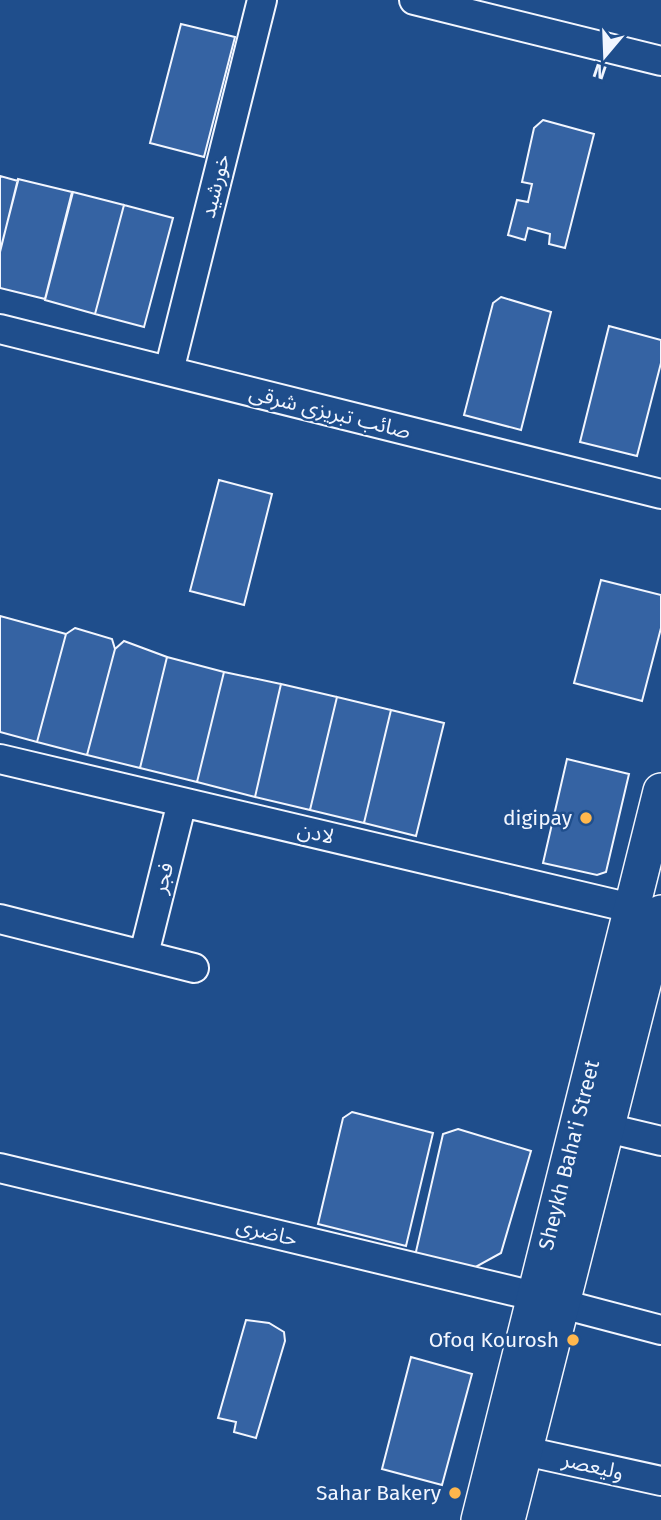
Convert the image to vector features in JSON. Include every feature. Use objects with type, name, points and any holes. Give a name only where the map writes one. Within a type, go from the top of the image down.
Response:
[{"type":"main road","name":"Sheykh Baha'i Street","points":[[479,1520],[548,1300],[607,1128],[653,913],[661,791]]},
{"type":"main road","name":"Sheykh Baha'i Street","points":[[507,1520],[525,1451],[548,1300],[653,913]]},
{"type":"street","name":"خورشید","points":[[169,371],[262,0]]},
{"type":"street","points":[[414,0],[661,61]]},
{"type":"street","name":"صائب تبریزی شرقی","points":[[0,329],[661,494]]},
{"type":"street","name":"لادن","points":[[0,759],[653,913]]},
{"type":"street","name":"فجر","points":[[144,954],[181,802]]},
{"type":"street","points":[[0,919],[194,968]]},
{"type":"street","points":[[607,1128],[661,1141]]},
{"type":"street","name":"حاضری","points":[[0,1168],[548,1300],[661,1330]]},
{"type":"street","name":"ولیعصر","points":[[525,1451],[661,1481]]},
{"type":"building","points":[[181,24],[235,37],[204,157],[150,143]]},
{"type":"building","points":[[543,120],[594,134],[565,248],[549,244],[550,234],[528,228],[525,240],[508,235],[517,200],[528,202],[532,184],[522,182],[534,128]]},
{"type":"building","points":[[0,176],[18,181],[0,251]]},
{"type":"building","points":[[18,179],[72,192],[45,299],[0,288],[0,252]]},
{"type":"building","points":[[73,192],[124,205],[95,314],[45,300]]},
{"type":"building","points":[[124,205],[173,218],[144,327],[95,314]]},
{"type":"building","points":[[501,297],[551,312],[521,430],[464,415],[493,303]]},
{"type":"building","points":[[609,326],[661,340],[661,363],[637,456],[580,442]]},
{"type":"building","points":[[219,480],[272,494],[244,605],[190,591]]},
{"type":"building","points":[[601,580],[661,595],[661,628],[642,701],[574,683]]},
{"type":"building","points":[[0,616],[66,634],[37,742],[0,732]]},
{"type":"building","points":[[75,628],[112,639],[115,649],[87,755],[37,742],[66,634]]},
{"type":"building","points":[[124,641],[167,657],[140,768],[87,755],[115,649]]},
{"type":"building","points":[[167,657],[224,672],[197,782],[140,768]]},
{"type":"building","points":[[224,672],[281,684],[255,797],[197,782]]},
{"type":"building","points":[[281,684],[337,697],[310,810],[255,797]]},
{"type":"building","points":[[337,697],[391,710],[364,823],[310,810]]},
{"type":"building","points":[[391,710],[444,723],[416,836],[364,823]]},
{"type":"building","name":"digipay","points":[[567,759],[629,774],[606,872],[597,875],[543,863]]},
{"type":"building","points":[[352,1112],[433,1133],[406,1246],[318,1224],[343,1118]]},
{"type":"building","points":[[458,1129],[531,1151],[501,1253],[472,1269],[415,1256],[443,1134]]},
{"type":"building","points":[[246,1320],[269,1323],[284,1332],[285,1341],[256,1438],[234,1432],[236,1422],[218,1418]]},
{"type":"building","points":[[411,1357],[472,1374],[442,1485],[382,1469]]},
{"type":"place","name":"digipay","points":[[586,818]]},
{"type":"place","name":"Ofoq Kourosh","points":[[573,1340]]},
{"type":"place","name":"Sahar Bakery","points":[[455,1493]]}]
